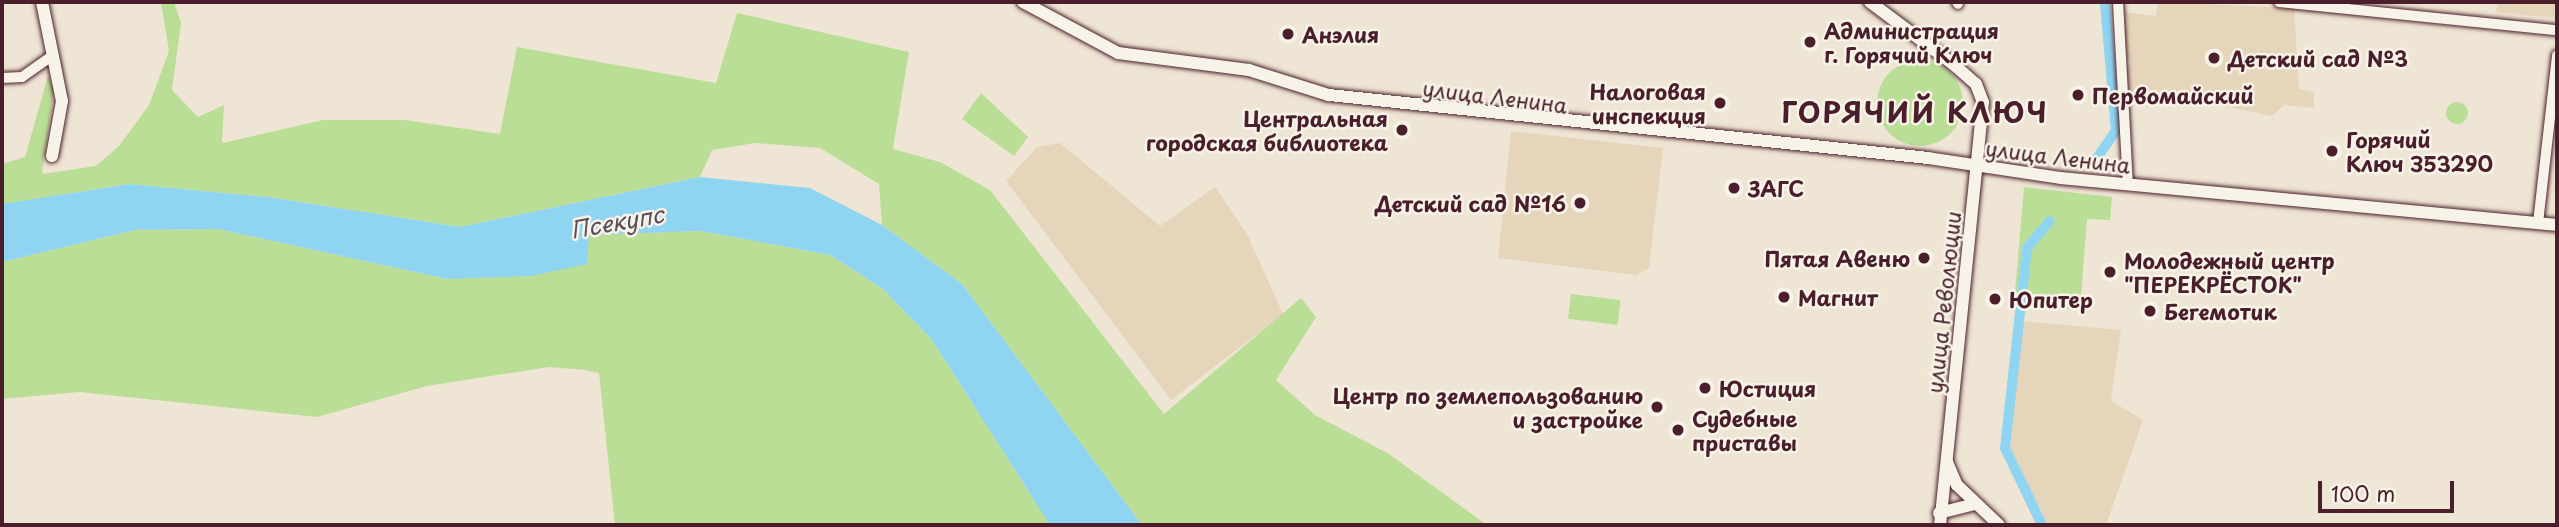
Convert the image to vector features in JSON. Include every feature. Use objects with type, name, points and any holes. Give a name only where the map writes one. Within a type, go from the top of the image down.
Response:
[{"type":"street","points":[[42,2],[62,101],[52,156]]},
{"type":"street","name":"улица Революции","points":[[1870,2],[1976,84],[1983,102],[1979,165],[1939,519]]},
{"type":"street","points":[[2118,2],[2127,184]]},
{"type":"street","points":[[2279,2],[2557,30]]},
{"type":"street","name":"улица Ленина","points":[[1026,3],[1118,53],[1249,70],[1329,95],[1979,165],[2127,184],[2557,225]]},
{"type":"street","points":[[2,78],[22,77],[52,55]]},
{"type":"street","points":[[2538,223],[2557,55]]},
{"type":"street","points":[[1947,455],[1951,475],[1975,504],[1999,525]]},
{"type":"street","points":[[1939,519],[1975,504]]},
{"type":"shaded area","name":"Детский сад №3","points":[[2158,2],[2294,8],[2299,89],[2314,92],[2314,108],[2284,105],[2272,116],[2167,94],[2126,92],[2123,68],[2131,63],[2123,50],[2124,12],[2156,16]]},
{"type":"shaded area","points":[[2498,2],[2557,2],[2557,18],[2496,12]]},
{"type":"shaded area","name":"Детский сад №16","points":[[1511,131],[1663,148],[1649,268],[1636,275],[1498,258]]},
{"type":"shaded area","points":[[1060,143],[1160,226],[1215,187],[1247,234],[1283,314],[1171,400],[1006,181],[1037,147]]},
{"type":"shaded area","points":[[2022,321],[2121,330],[2111,401],[2143,420],[2106,525],[2048,525],[2010,450]]},
{"type":"green space","points":[[161,2],[174,2],[181,23],[172,90],[198,117],[224,105],[222,143],[323,120],[405,120],[500,134],[517,47],[716,83],[737,13],[909,52],[893,149],[940,162],[990,190],[1164,414],[1301,298],[1316,317],[1276,380],[1315,415],[1389,454],[1487,525],[1142,525],[962,284],[882,225],[879,184],[820,148],[755,143],[712,150],[700,177],[460,227],[268,197],[129,184],[2,204],[2,164],[25,157],[48,76],[54,88],[42,174],[96,166],[119,146],[149,105],[169,51]]},
{"type":"green space","points":[[1920,60],[1944,67],[1956,79],[1963,103],[1956,127],[1944,139],[1920,146],[1896,139],[1884,127],[1877,103],[1884,79],[1896,67]]},
{"type":"green space","points":[[981,93],[1028,137],[1014,156],[962,119]]},
{"type":"green space","points":[[2457,102],[2465,105],[2468,113],[2465,121],[2457,124],[2449,121],[2446,113],[2449,105]]},
{"type":"green space","points":[[2024,187],[2112,197],[2110,220],[2087,219],[2080,310],[2014,304]]},
{"type":"green space","points":[[218,229],[447,279],[588,235],[700,231],[830,255],[883,289],[932,340],[1050,525],[615,525],[599,373],[585,370],[549,367],[427,386],[317,417],[79,392],[2,399],[2,262],[135,230]]},
{"type":"green space","points":[[1571,294],[1621,300],[1618,325],[1568,319]]},
{"type":"water","name":"Псекупс","points":[[700,177],[810,188],[882,225],[962,284],[1142,525],[1050,525],[932,340],[883,289],[830,255],[700,231],[589,235],[587,264],[531,276],[447,279],[218,229],[135,230],[2,262],[2,204],[129,184],[268,197],[460,227]]},
{"type":"waterway","points":[[2094,162],[2116,131],[2105,2]]},
{"type":"waterway","points":[[2042,525],[2005,448],[2027,248],[2050,221]]},
{"type":"place","name":"Анэлия","points":[[1288,34]]},
{"type":"place","name":"Администрация г. Горячий Ключ","points":[[1810,42]]},
{"type":"place","name":"Детский сад №3","points":[[2214,58]]},
{"type":"place","name":"Первомайский","points":[[2078,95]]},
{"type":"place","name":"Налоговая инспекция","points":[[1720,103]]},
{"type":"place","name":"Центральная городская библиотека","points":[[1402,130]]},
{"type":"place","name":"Горячий Ключ 353290","points":[[2332,151]]},
{"type":"place","name":"ЗАГС","points":[[1734,188]]},
{"type":"place","name":"Детский сад №16","points":[[1580,203]]},
{"type":"place","name":"Пятая Авеню","points":[[1924,258]]},
{"type":"place","name":"Молодежный центр \"ПЕРЕКРЁСТОК\"","points":[[2110,272]]},
{"type":"place","name":"Магнит","points":[[1784,297]]},
{"type":"place","name":"Юпитер","points":[[1995,299]]},
{"type":"place","name":"Бегемотик","points":[[2150,311]]},
{"type":"place","name":"Юстиция","points":[[1705,388]]},
{"type":"place","name":"Центр по землепользованию и застройке","points":[[1657,407]]},
{"type":"place","name":"Судебные приставы","points":[[1678,430]]},
{"type":"district","name":"ГОРЯЧИЙ КЛЮЧ","points":[[1915,112]]}]
